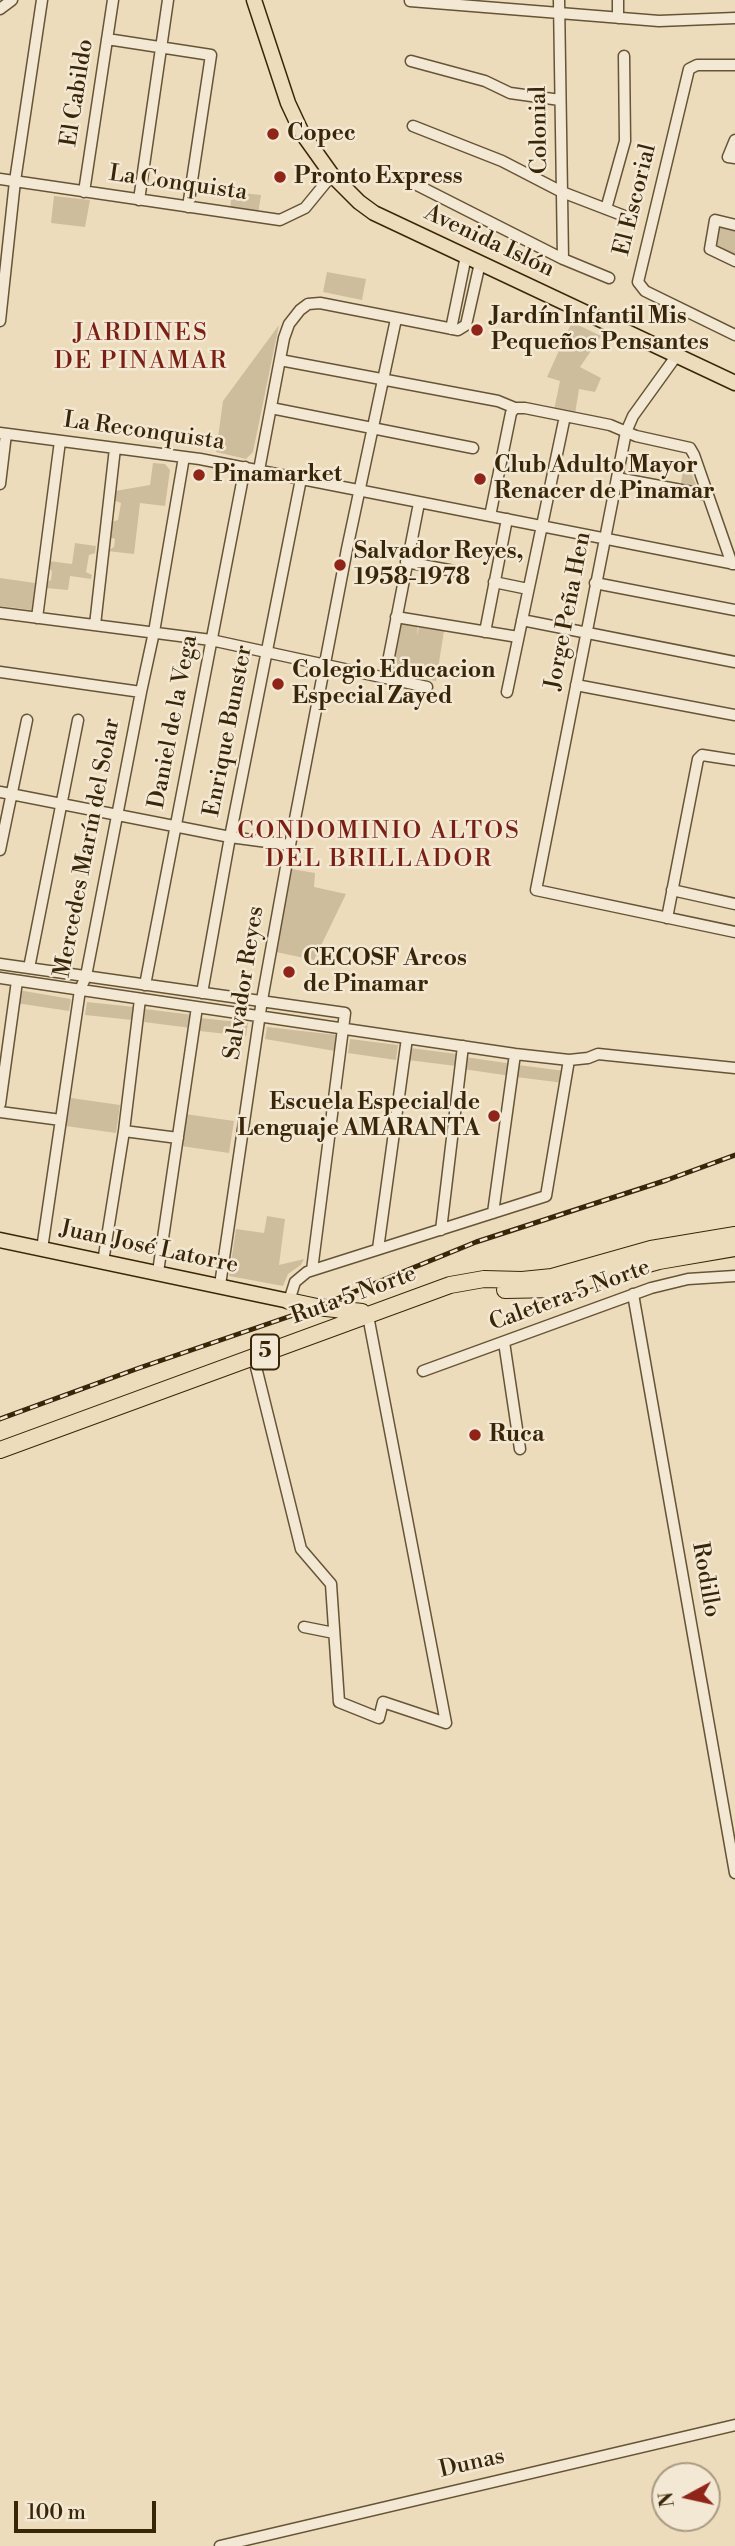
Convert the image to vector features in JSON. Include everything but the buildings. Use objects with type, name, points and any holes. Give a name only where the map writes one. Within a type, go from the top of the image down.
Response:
[{"type":"highway","name":"Ruta 5 Norte","points":[[0,1457],[255,1363],[461,1282],[552,1277],[651,1249],[733,1238]]},
{"type":"highway","points":[[289,1301],[370,1317]]},
{"type":"highway","points":[[317,1307],[323,1316],[324,1330]]},
{"type":"highway","name":"Ruta 5 Norte","points":[[0,1450],[324,1330],[370,1317]]},
{"type":"main road","name":"Avenida Islón","points":[[254,0],[295,118],[311,148],[332,175],[374,213],[735,383]]},
{"type":"main road","name":"Juan José Latorre","points":[[0,1240],[289,1301]]},
{"type":"street","points":[[0,9],[12,0]]},
{"type":"street","points":[[0,321],[15,181],[42,0]]},
{"type":"street","name":"El Cabildo","points":[[84,192],[113,0]]},
{"type":"street","points":[[139,200],[168,0]]},
{"type":"street","name":"Colonial","points":[[559,0],[563,259]]},
{"type":"street","points":[[618,0],[618,18]]},
{"type":"street","points":[[410,1],[659,21],[735,18]]},
{"type":"street","points":[[107,38],[211,55],[188,207]]},
{"type":"street","points":[[606,209],[625,141],[624,56]]},
{"type":"street","points":[[411,61],[485,81],[510,93],[561,100]]},
{"type":"street","name":"El Escorial","points":[[735,65],[697,65],[689,69],[638,282],[645,291],[735,335]]},
{"type":"street","points":[[413,126],[502,161],[562,192],[626,217]]},
{"type":"street","points":[[735,140],[728,157],[735,158]]},
{"type":"street","name":"La Conquista","points":[[0,179],[280,220],[305,208],[332,175]]},
{"type":"street","points":[[409,181],[563,259],[609,278]]},
{"type":"street","points":[[735,225],[715,220],[710,249],[735,261]]},
{"type":"street","points":[[452,329],[466,256]]},
{"type":"street","points":[[259,470],[284,338],[289,324],[299,310],[308,304],[320,303],[458,330],[466,325],[480,263]]},
{"type":"street","name":"Salvador Reyes","points":[[220,1285],[262,1000],[290,845],[396,318]]},
{"type":"street","name":"Jorge Peña Hen","points":[[667,918],[536,890],[626,432],[634,416],[677,355]]},
{"type":"street","points":[[280,359],[610,425],[626,432],[690,448],[733,564]]},
{"type":"street","points":[[271,408],[473,448]]},
{"type":"street","points":[[490,516],[509,419],[515,408]]},
{"type":"street","points":[[507,692],[565,416]]},
{"type":"street","points":[[0,484],[3,434]]},
{"type":"street","name":"La Reconquista","points":[[3,434],[245,467],[733,564]]},
{"type":"street","points":[[37,618],[60,441]]},
{"type":"street","points":[[95,625],[115,448]]},
{"type":"street","name":"Mercedes Marín del Solar","points":[[42,1249],[80,990],[86,976],[155,632],[184,457]]},
{"type":"street","name":"Daniel de la Vega","points":[[145,985],[245,467]]},
{"type":"street","points":[[617,478],[708,495]]},
{"type":"street","name":"Enrique Bunster","points":[[202,993],[301,479]]},
{"type":"street","points":[[385,677],[419,503]]},
{"type":"street","points":[[485,632],[507,519]]},
{"type":"street","points":[[406,562],[454,571]]},
{"type":"street","points":[[494,582],[528,589]]},
{"type":"street","points":[[595,583],[735,610]]},
{"type":"street","points":[[0,613],[211,640],[427,687]]},
{"type":"street","points":[[396,617],[518,637]]},
{"type":"street","points":[[522,620],[735,662]]},
{"type":"street","points":[[0,671],[141,692]]},
{"type":"street","points":[[576,685],[735,715]]},
{"type":"street","points":[[0,850],[5,793],[27,720]]},
{"type":"street","points":[[29,968],[78,720]]},
{"type":"street","points":[[735,760],[702,755],[698,759],[667,918],[735,932]]},
{"type":"street","points":[[5,793],[230,837],[290,845]]},
{"type":"street","points":[[672,890],[735,904]]},
{"type":"street","points":[[0,964],[345,1013],[312,1270]]},
{"type":"street","points":[[0,978],[515,1054],[569,1060],[598,1054],[735,1068]]},
{"type":"street","points":[[0,1104],[17,981]]},
{"type":"street","points":[[103,1262],[124,1130],[140,999]]},
{"type":"street","points":[[158,1272],[197,1007]]},
{"type":"street","points":[[378,1249],[407,1038]]},
{"type":"street","points":[[441,1230],[463,1046]]},
{"type":"street","points":[[493,1213],[515,1054]]},
{"type":"street","points":[[289,1301],[295,1282],[312,1270],[546,1196],[569,1060]]},
{"type":"street","points":[[0,1112],[61,1120]]},
{"type":"street","points":[[124,1130],[178,1138]]},
{"type":"street","name":"Caletera 5 Norte","points":[[423,1371],[633,1294],[688,1279],[735,1276]]},
{"type":"street","name":"Rodillo","points":[[633,1294],[735,1873]]},
{"type":"street","points":[[255,1363],[301,1549],[331,1584],[339,1702],[379,1718],[383,1702],[446,1723],[370,1317]]},
{"type":"street","points":[[504,1342],[520,1449]]},
{"type":"street","points":[[304,1626],[334,1633]]},
{"type":"street","name":"Dunas","points":[[220,2546],[735,2425]]},
{"type":"shaded area","points":[[232,192],[261,195],[258,214],[230,210]]},
{"type":"shaded area","points":[[54,196],[90,200],[85,227],[51,223]]},
{"type":"shaded area","points":[[718,225],[735,230],[735,256],[714,246]]},
{"type":"shaded area","points":[[327,272],[366,279],[362,300],[323,292]]},
{"type":"shaded area","points":[[572,322],[601,336],[580,367],[601,378],[595,392],[579,389],[575,414],[554,410],[560,381],[547,377]]},
{"type":"shaded area","points":[[279,325],[253,452],[246,459],[216,452],[223,401]]},
{"type":"shaded area","points":[[685,458],[697,487],[681,483]]},
{"type":"shaded area","points":[[153,463],[165,464],[170,470],[165,506],[140,503],[134,554],[107,551],[114,547],[115,539],[109,537],[111,522],[118,520],[121,503],[113,500],[115,491],[150,485]]},
{"type":"shaded area","points":[[75,543],[96,546],[95,553],[89,555],[86,572],[92,575],[91,579],[70,576],[68,590],[46,588],[52,571],[48,568],[49,561],[72,564]]},
{"type":"shaded area","points":[[0,578],[35,583],[32,610],[0,606]]},
{"type":"shaded area","points":[[400,621],[418,624],[417,636],[419,627],[444,631],[436,681],[389,672]]},
{"type":"shaded area","points":[[291,869],[315,873],[314,887],[346,894],[314,960],[276,952]]},
{"type":"shaded area","points":[[18,990],[71,999],[69,1011],[16,1003]]},
{"type":"shaded area","points":[[87,1002],[134,1007],[132,1020],[85,1015]]},
{"type":"shaded area","points":[[145,1009],[193,1015],[191,1028],[144,1022]]},
{"type":"shaded area","points":[[200,1018],[248,1023],[246,1036],[199,1031]]},
{"type":"shaded area","points":[[267,1027],[337,1035],[335,1051],[265,1039]]},
{"type":"shaded area","points":[[350,1039],[398,1045],[396,1060],[348,1053]]},
{"type":"shaded area","points":[[410,1048],[457,1054],[456,1066],[408,1060]]},
{"type":"shaded area","points":[[465,1057],[513,1064],[511,1076],[463,1069]]},
{"type":"shaded area","points":[[518,1065],[565,1071],[564,1083],[516,1077]]},
{"type":"shaded area","points":[[71,1098],[120,1105],[116,1133],[66,1126]]},
{"type":"shaded area","points":[[185,1114],[234,1121],[229,1153],[181,1146]]},
{"type":"shaded area","points":[[267,1216],[285,1219],[279,1265],[304,1259],[301,1265],[288,1274],[283,1286],[229,1276],[236,1229],[264,1233]]},
{"type":"railway","points":[[0,1419],[317,1307],[476,1242],[735,1155]]},
{"type":"place","name":"Copec","points":[[273,134]]},
{"type":"place","name":"Pronto Express","points":[[280,177]]},
{"type":"place","name":"Jardín Infantil Mis Pequeños Pensantes","points":[[477,330]]},
{"type":"place","name":"Pinamarket","points":[[199,475]]},
{"type":"place","name":"Club Adulto Mayor Renacer de Pinamar","points":[[480,479]]},
{"type":"place","name":"Salvador Reyes, 1958-1978","points":[[340,565]]},
{"type":"place","name":"Colegio Educacion Especial Zayed","points":[[278,684]]},
{"type":"place","name":"CECOSF Arcos de Pinamar","points":[[289,972]]},
{"type":"place","name":"Escuela Especial de Lenguaje AMARANTA","points":[[494,1116]]},
{"type":"place","name":"Ruca","points":[[475,1435]]},
{"type":"district","name":"JARDINES DE PINAMAR","points":[[141,348]]},
{"type":"district","name":"CONDOMINIO ALTOS DEL BRILLADOR","points":[[379,846]]}]
